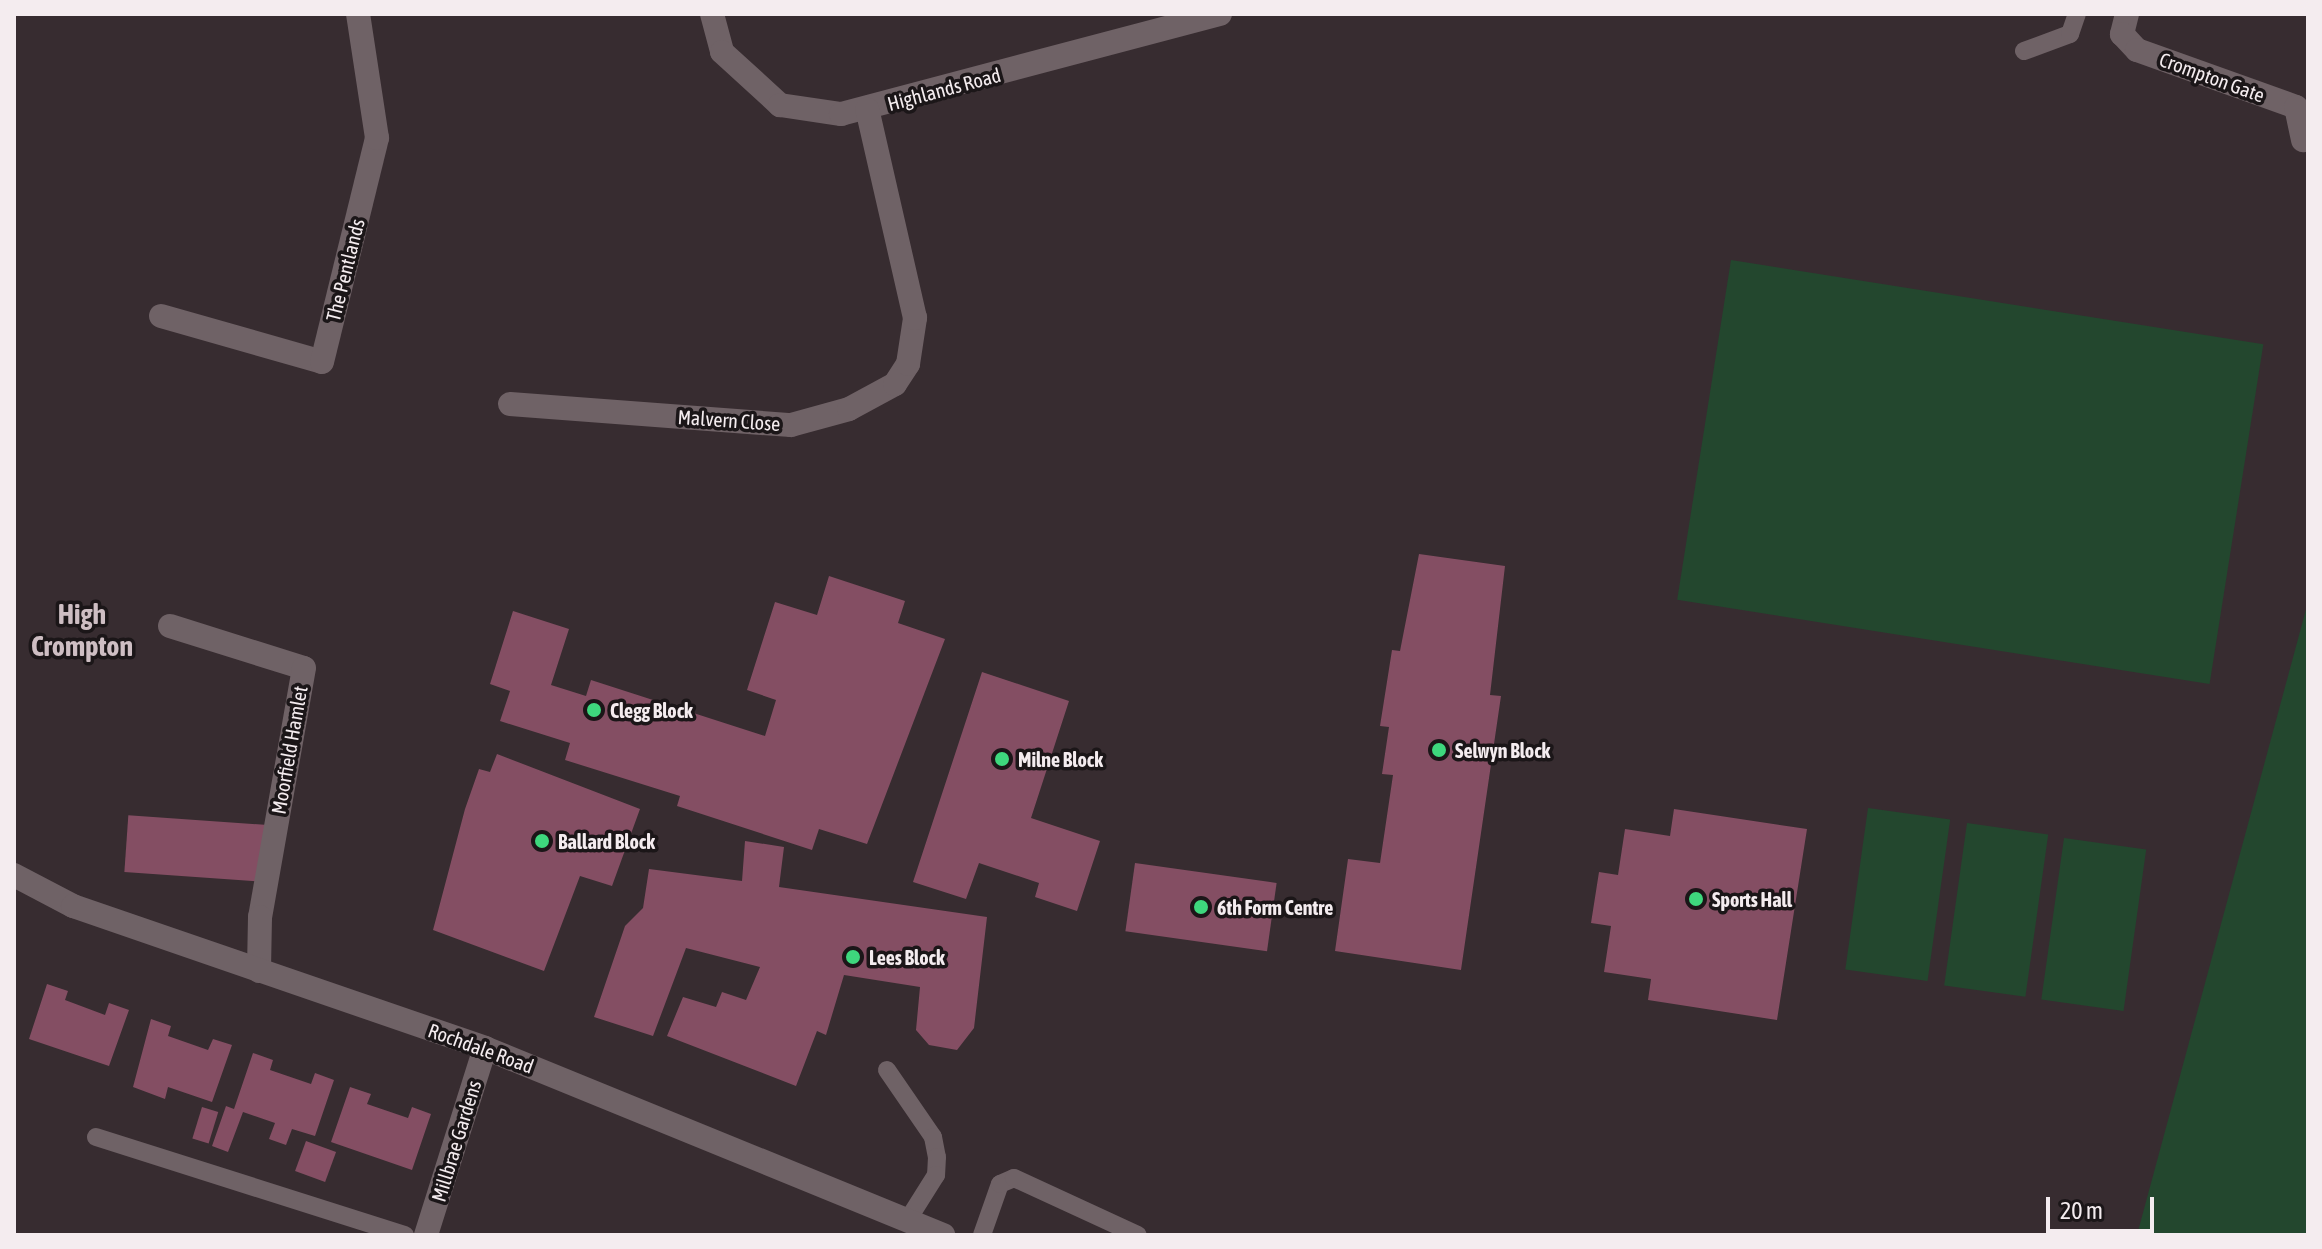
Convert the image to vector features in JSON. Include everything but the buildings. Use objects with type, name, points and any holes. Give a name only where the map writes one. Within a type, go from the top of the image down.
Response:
[{"type":"street","name":"The Pentlands","points":[[161,316],[322,362],[377,138],[358,14]]},
{"type":"street","name":"Highlands Road","points":[[712,14],[722,52],[780,105],[841,114],[1220,14]]},
{"type":"street","name":"Crompton Gate","points":[[2127,14],[2122,34],[2137,50],[2296,107],[2303,140]]},
{"type":"street","name":"Malvern Close","points":[[510,404],[791,425],[849,409],[895,384],[908,364],[915,318],[867,109]]},
{"type":"street","name":"Moorfield Hamlet","points":[[170,626],[304,668],[260,917],[259,971]]},
{"type":"street","name":"Rochdale Road","points":[[14,875],[73,906],[485,1048],[943,1235]]},
{"type":"street","name":"Millbrae Gardens","points":[[426,1235],[485,1048]]},
{"type":"lane","points":[[2024,51],[2070,34],[2077,14]]},
{"type":"lane","points":[[887,1070],[933,1137],[937,1157],[936,1175],[907,1221]]},
{"type":"lane","points":[[96,1137],[405,1235]]},
{"type":"lane","points":[[982,1235],[1000,1184],[1014,1178],[1138,1235]]},
{"type":"green space","points":[[1731,260],[2263,344],[2210,684],[1677,600]]},
{"type":"green space","points":[[2308,602],[2308,1235],[2137,1235]]},
{"type":"green space","points":[[1868,808],[1950,820],[1928,981],[1845,969]]},
{"type":"green space","points":[[1967,823],[2048,834],[2025,997],[1944,985]]},
{"type":"green space","points":[[2064,838],[2146,850],[2124,1011],[2041,999]]},
{"type":"place","name":"Clegg Block","points":[[594,710]]},
{"type":"place","name":"Selwyn Block","points":[[1439,750]]},
{"type":"place","name":"Milne Block","points":[[1002,759]]},
{"type":"place","name":"Ballard Block","points":[[542,841]]},
{"type":"place","name":"Sports Hall","points":[[1696,899]]},
{"type":"place","name":"6th Form Centre","points":[[1201,907]]},
{"type":"place","name":"Lees Block","points":[[853,957]]},
{"type":"district","name":"High Crompton","points":[[82,630]]}]
